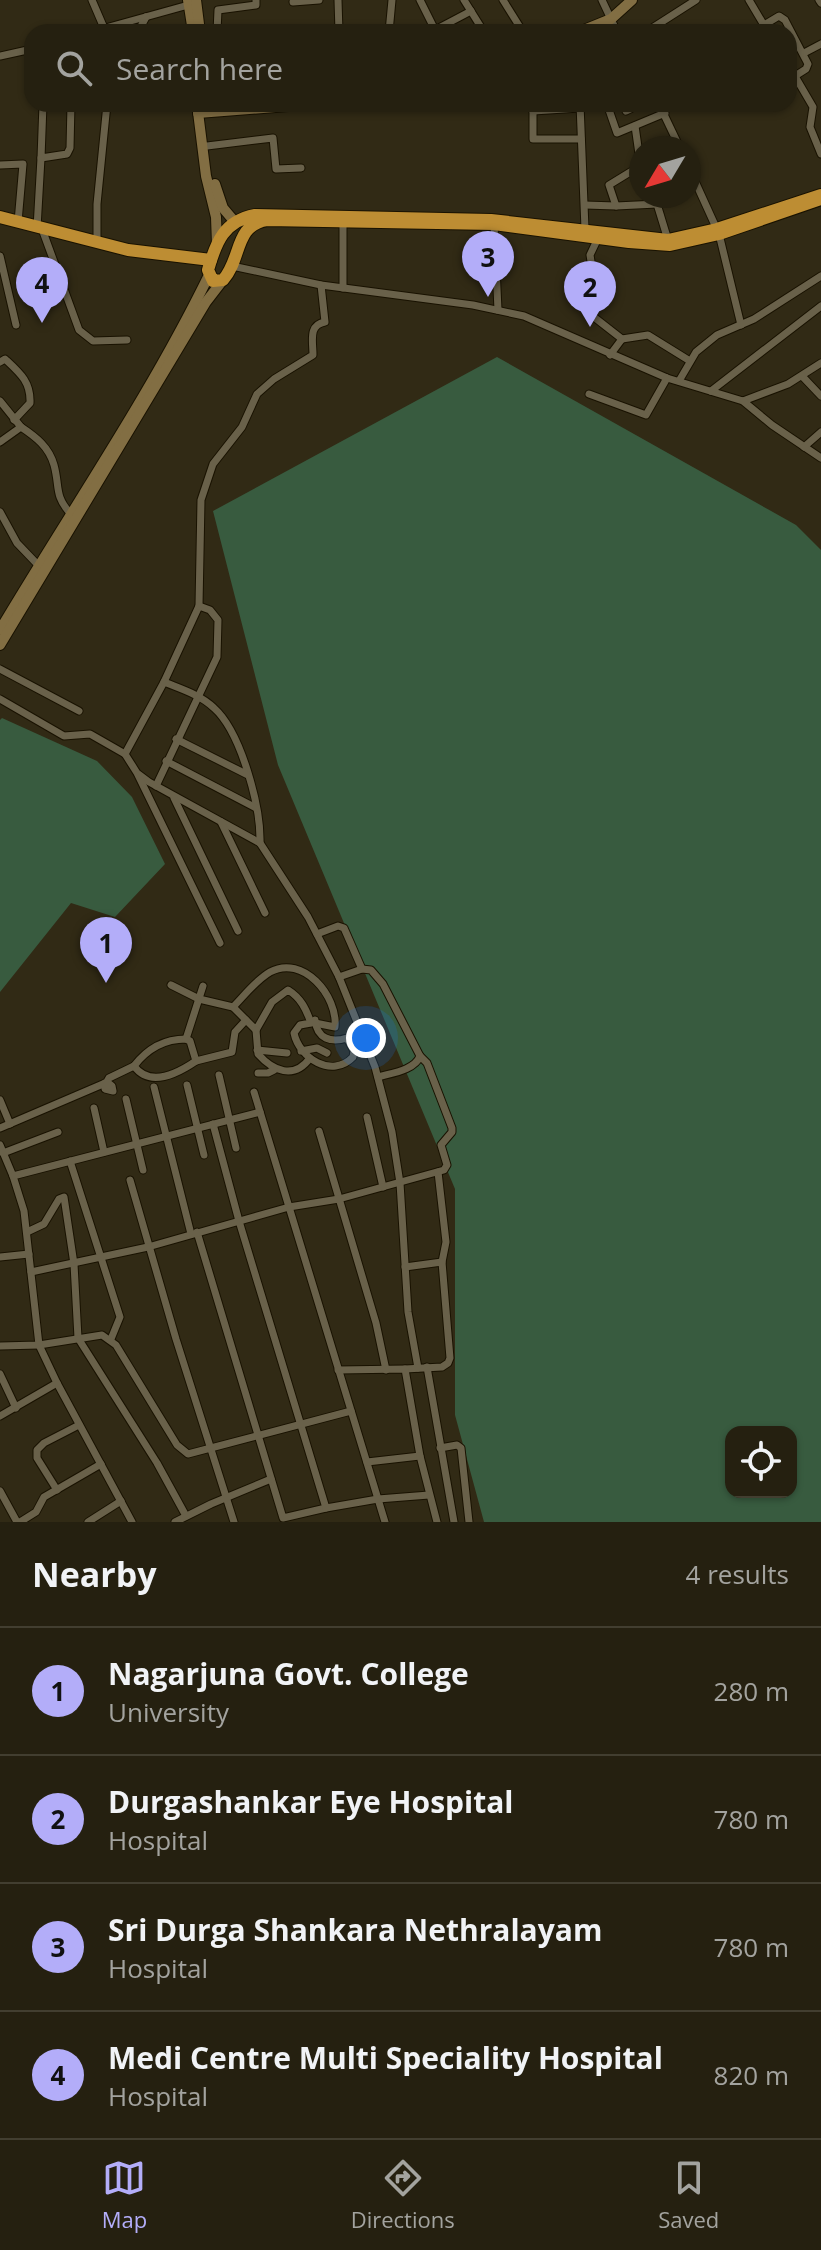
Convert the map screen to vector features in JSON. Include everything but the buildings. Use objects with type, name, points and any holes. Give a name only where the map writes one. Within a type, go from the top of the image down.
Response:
[{"type":"highway","points":[[718,232],[668,240],[491,220],[268,214],[234,221],[223,232],[209,268],[213,281],[223,280],[232,266],[241,236],[250,225],[267,220],[494,224],[662,245],[689,242],[821,197]]},
{"type":"highway","points":[[0,217],[209,268]]},
{"type":"highway","points":[[234,221],[240,227],[241,236]]},
{"type":"main road","points":[[606,24],[632,0]]},
{"type":"main road","points":[[193,2],[193,24]]},
{"type":"main road","points":[[193,2],[198,24]]},
{"type":"main road","points":[[201,112],[218,195],[234,221]]},
{"type":"main road","points":[[201,112],[206,176],[218,230],[216,247]]},
{"type":"main road","points":[[0,630],[175,339],[209,268]]},
{"type":"main road","points":[[0,645],[206,302],[223,280]]},
{"type":"street","points":[[92,0],[102,24]]},
{"type":"street","points":[[217,24],[218,10],[256,5],[256,0]]},
{"type":"street","points":[[293,2],[319,0]]},
{"type":"street","points":[[338,0],[339,24]]},
{"type":"street","points":[[390,24],[392,0]]},
{"type":"street","points":[[420,0],[432,24]]},
{"type":"street","points":[[464,0],[479,24]]},
{"type":"street","points":[[503,0],[518,24]]},
{"type":"street","points":[[602,0],[605,24]]},
{"type":"street","points":[[658,24],[696,0]]},
{"type":"street","points":[[749,0],[763,24]]},
{"type":"street","points":[[119,24],[193,2]]},
{"type":"street","points":[[448,24],[471,11]]},
{"type":"street","points":[[142,24],[146,17]]},
{"type":"street","points":[[771,24],[777,17],[783,17],[787,24]]},
{"type":"street","points":[[797,41],[808,67],[797,75]]},
{"type":"street","points":[[804,53],[821,44]]},
{"type":"street","points":[[0,56],[24,51]]},
{"type":"street","points":[[797,79],[817,108],[810,127],[821,154]]},
{"type":"street","points":[[43,112],[39,228],[79,330],[93,341],[127,340]]},
{"type":"street","points":[[41,158],[67,154],[70,148],[71,112]]},
{"type":"street","points":[[97,243],[97,204],[106,112]]},
{"type":"street","points":[[533,112],[533,139],[581,139]]},
{"type":"street","points":[[580,112],[585,229]]},
{"type":"street","points":[[610,112],[617,133],[665,113],[675,136]]},
{"type":"street","points":[[635,126],[636,136]]},
{"type":"street","points":[[207,146],[273,138],[276,169],[301,168]]},
{"type":"street","points":[[0,165],[23,164],[18,222]]},
{"type":"street","points":[[616,206],[609,185],[629,174]]},
{"type":"street","points":[[701,194],[718,232],[741,325]]},
{"type":"street","points":[[585,205],[629,204]]},
{"type":"street","points":[[658,208],[668,240]]},
{"type":"street","points":[[343,222],[343,288]]},
{"type":"street","points":[[494,224],[498,310]]},
{"type":"street","points":[[599,236],[590,255],[595,287],[590,314],[622,339]]},
{"type":"street","points":[[0,256],[16,325]]},
{"type":"street","points":[[232,266],[321,285],[498,310],[547,325],[667,378],[743,401],[821,458]]},
{"type":"street","points":[[679,381],[690,361],[717,335],[741,325],[821,276]]},
{"type":"street","points":[[125,754],[164,682],[199,606],[201,500],[206,480],[218,456],[242,427],[257,394],[274,379],[313,355],[313,329],[317,323],[325,322],[321,285]]},
{"type":"street","points":[[711,391],[821,306]]},
{"type":"street","points":[[610,355],[622,339],[648,335],[690,361]]},
{"type":"street","points":[[0,362],[5,359],[21,374],[31,392],[30,403],[14,420]]},
{"type":"street","points":[[743,401],[788,384],[821,363]]},
{"type":"street","points":[[802,376],[821,396]]},
{"type":"street","points":[[589,394],[646,415],[667,378]]},
{"type":"street","points":[[0,401],[21,427],[38,438],[51,456],[58,497],[70,513]]},
{"type":"street","points":[[0,442],[21,427]]},
{"type":"street","points":[[804,447],[821,432]]},
{"type":"street","points":[[0,512],[17,543],[39,566]]},
{"type":"street","points":[[0,530],[5,521]]},
{"type":"street","points":[[156,786],[217,657],[219,632],[214,614],[199,606]]},
{"type":"street","points":[[0,669],[79,711]]},
{"type":"street","points":[[164,682],[198,697],[215,708],[227,722],[257,808],[260,843],[317,934],[339,977],[378,1077],[392,1132],[400,1183],[408,1312],[454,1522]]},
{"type":"street","points":[[0,699],[64,736],[90,734],[125,754],[220,943]]},
{"type":"street","points":[[176,739],[246,774]]},
{"type":"street","points":[[166,761],[257,808]]},
{"type":"street","points":[[137,773],[260,843]]},
{"type":"street","points":[[173,796],[238,931]]},
{"type":"street","points":[[220,820],[265,913]]},
{"type":"street","points":[[317,934],[342,926],[362,969]]},
{"type":"street","points":[[233,1007],[270,972],[290,968],[303,971],[316,981],[332,1003],[335,1027],[313,1025],[300,1025],[294,1033],[301,1051],[310,1058],[330,1067],[348,1062],[354,1051],[347,1038],[344,1043],[328,1040],[313,1025],[304,1005],[288,990],[272,1002],[256,1030],[257,1050],[278,1071]]},
{"type":"street","points":[[31,1272],[148,1247],[289,1207],[339,1199],[447,1167],[441,1145],[452,1128],[427,1063],[420,1056],[383,984],[371,970],[362,969],[339,977]]},
{"type":"street","points":[[171,985],[199,999],[233,1007],[256,1030]]},
{"type":"street","points":[[186,1039],[203,986]]},
{"type":"street","points":[[134,1066],[140,1074],[154,1078],[174,1074],[196,1061],[232,1052],[235,1032],[246,1020]]},
{"type":"street","points":[[0,1128],[107,1082],[117,1072],[134,1066],[143,1054],[167,1040],[190,1041],[196,1061]]},
{"type":"street","points":[[301,1051],[317,1048],[327,1053]]},
{"type":"street","points":[[257,1050],[287,1053]]},
{"type":"street","points":[[273,1053],[278,1071]]},
{"type":"street","points":[[378,1077],[412,1066],[420,1056]]},
{"type":"street","points":[[258,1073],[302,1066],[310,1058]]},
{"type":"street","points":[[219,1075],[236,1148]]},
{"type":"street","points":[[187,1085],[204,1155]]},
{"type":"street","points":[[154,1087],[194,1233],[283,1520]]},
{"type":"street","points":[[254,1092],[385,1522]]},
{"type":"street","points":[[126,1099],[143,1170]]},
{"type":"street","points":[[0,1100],[10,1124]]},
{"type":"street","points":[[94,1108],[104,1152]]},
{"type":"street","points":[[13,1176],[260,1112]]},
{"type":"street","points":[[367,1117],[383,1187]]},
{"type":"street","points":[[213,1124],[239,1221],[326,1508]]},
{"type":"street","points":[[319,1131],[376,1323],[386,1370]]},
{"type":"street","points":[[58,1132],[1,1149],[21,1196],[39,1345],[132,1522]]},
{"type":"street","points":[[70,1161],[120,1317],[111,1339]]},
{"type":"street","points":[[338,1370],[422,1368],[446,1365],[450,1358],[442,1262],[446,1242],[438,1172]]},
{"type":"street","points":[[130,1180],[234,1522]]},
{"type":"street","points":[[27,1232],[40,1227],[59,1199],[64,1197],[74,1264],[78,1338],[157,1463],[186,1516]]},
{"type":"street","points":[[0,1257],[29,1254]]},
{"type":"street","points":[[405,1267],[442,1262]]},
{"type":"street","points":[[0,1346],[39,1345],[102,1335],[111,1339],[181,1450],[191,1454],[351,1411]]},
{"type":"street","points":[[405,1369],[420,1456],[437,1522]]},
{"type":"street","points":[[0,1374],[16,1408]]},
{"type":"street","points":[[0,1416],[57,1383]]},
{"type":"street","points":[[57,1490],[37,1458],[37,1450],[44,1443],[79,1425]]},
{"type":"street","points":[[440,1448],[457,1445],[461,1448],[469,1522]]},
{"type":"street","points":[[367,1462],[420,1456]]},
{"type":"street","points":[[0,1491],[18,1522],[36,1512],[41,1500],[101,1464]]},
{"type":"street","points":[[175,1522],[271,1479]]},
{"type":"street","points":[[274,1522],[326,1508],[378,1499],[429,1495]]},
{"type":"street","points":[[88,1522],[121,1501]]},
{"type":"green space","points":[[497,357],[796,525],[821,550],[821,1522],[484,1522],[455,1415],[455,1189],[278,765],[213,511]]},
{"type":"green space","points":[[2,718],[97,761],[132,797],[165,864],[115,917],[71,903],[0,992],[0,720]]},
{"type":"place","name":"Sri Durga Shankara Nethralayam","points":[[488,297]]},
{"type":"place","name":"Medi Centre Multi Speciality Hospital","points":[[42,323]]},
{"type":"place","name":"Durgashankar Eye Hospital","points":[[590,327]]},
{"type":"place","name":"Nagarjuna Govt. College","points":[[106,983]]}]
